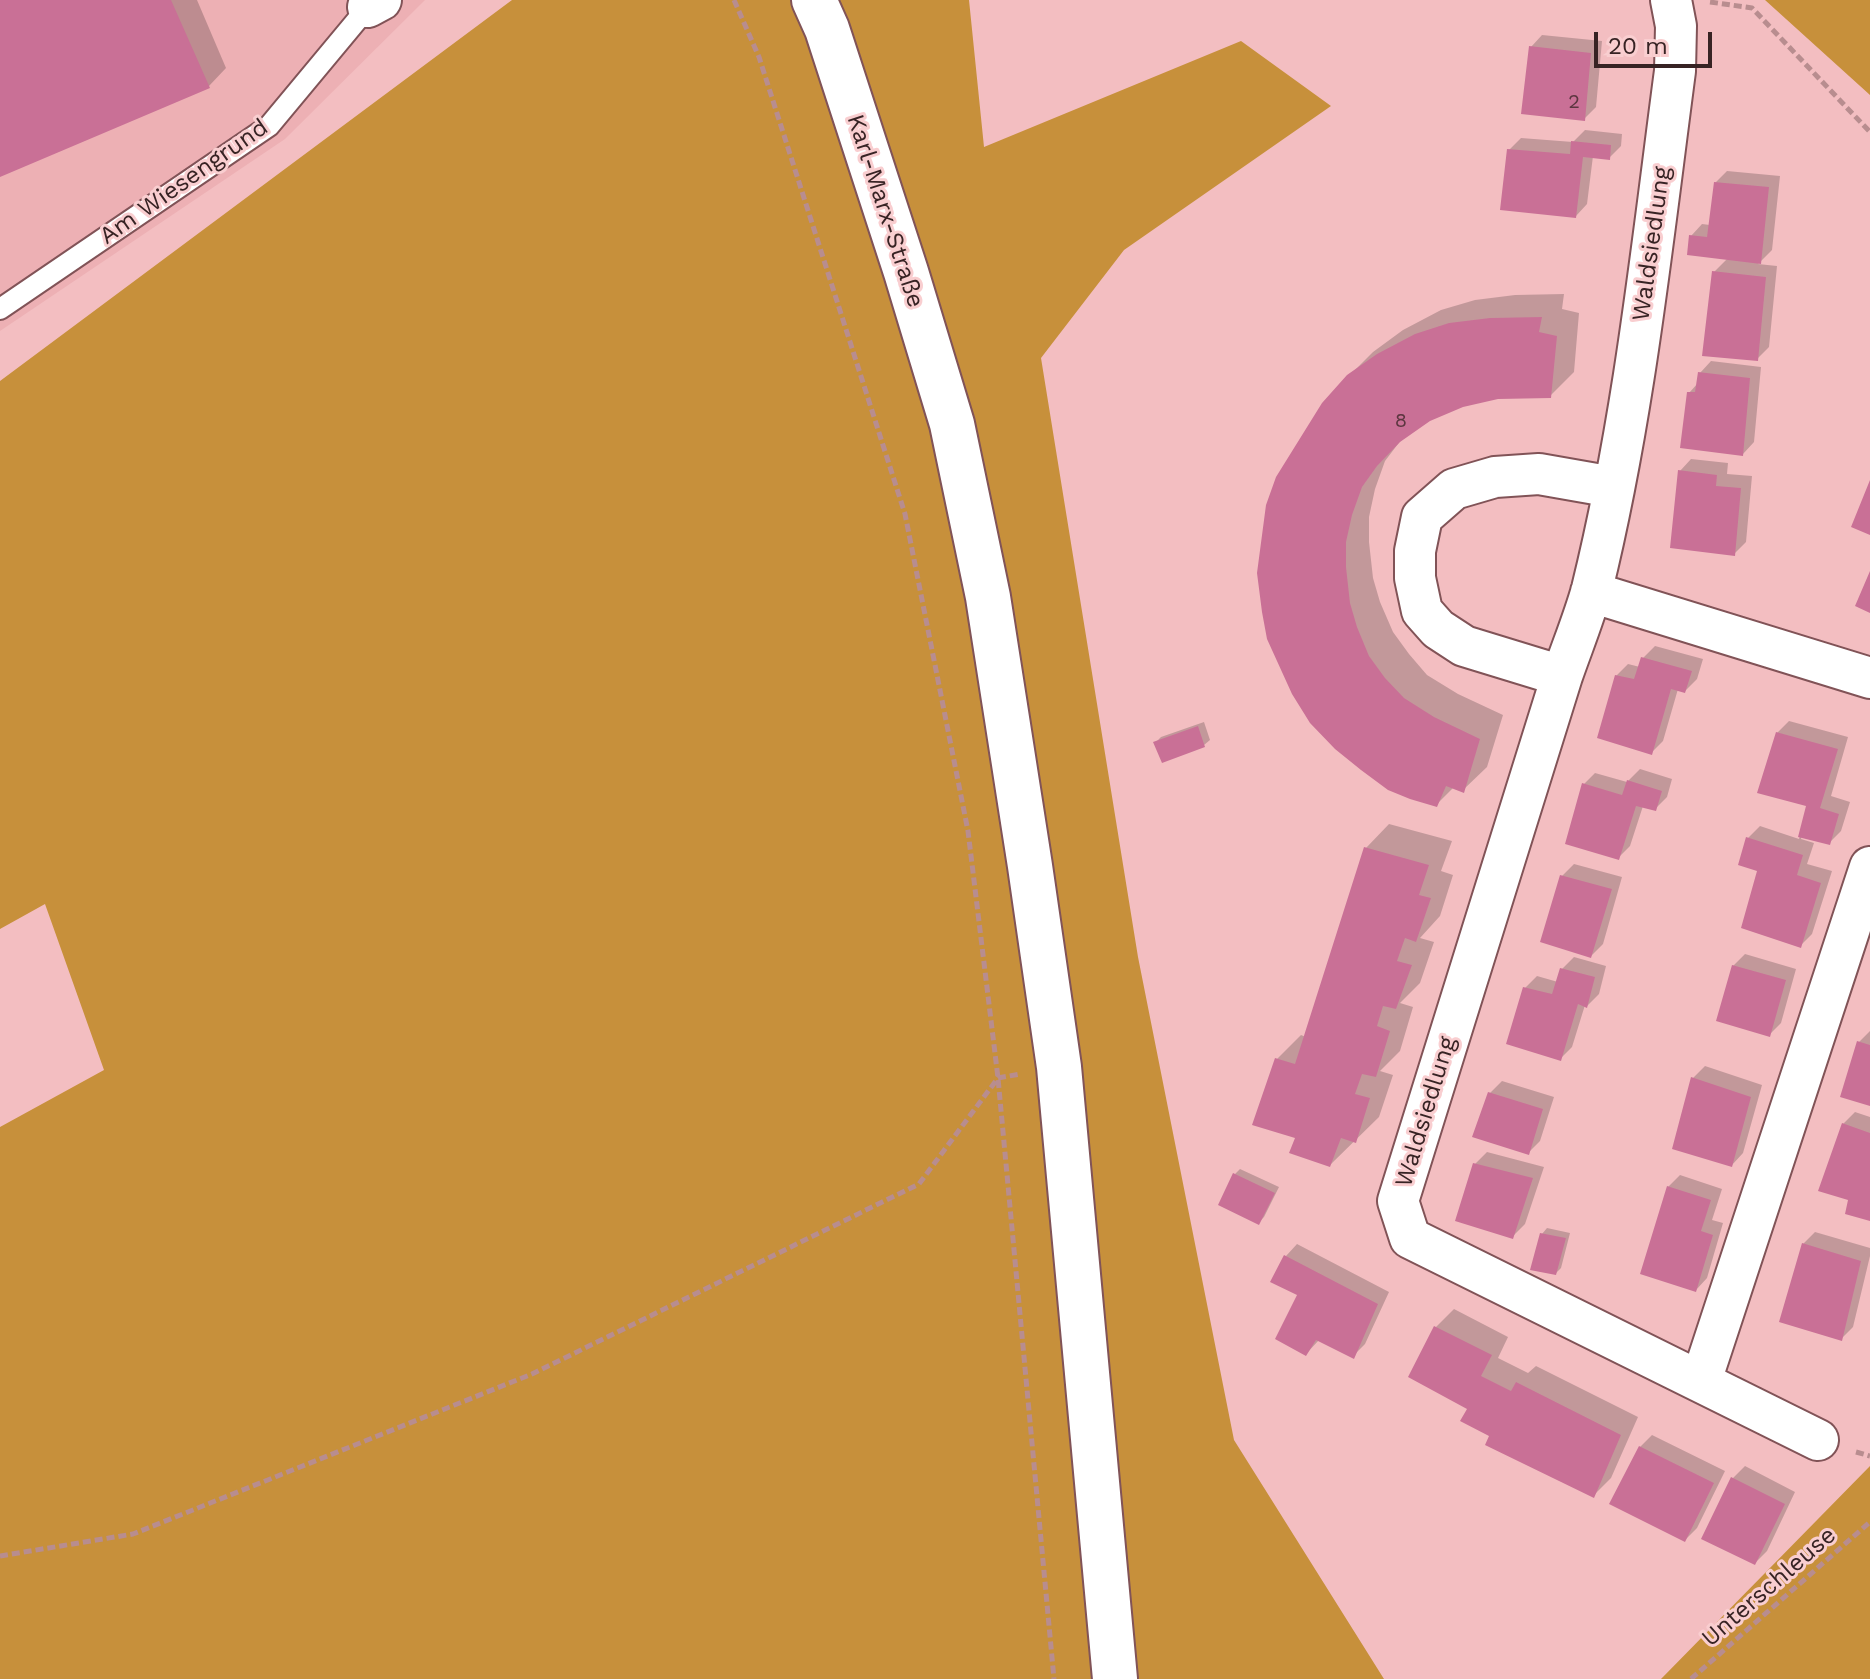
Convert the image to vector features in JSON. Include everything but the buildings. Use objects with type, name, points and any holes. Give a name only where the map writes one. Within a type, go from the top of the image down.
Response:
[{"type":"main road","name":"Karl-Marx-Straße","points":[[814,0],[827,29],[952,424],[988,597],[1059,1067],[1115,1679]]},
{"type":"street","name":"Waldsiedlung","points":[[1671,0],[1676,26],[1675,71],[1634,375],[1591,592],[1398,1201],[1410,1238],[1818,1440]]},
{"type":"street","points":[[1562,676],[1464,646],[1438,629],[1422,611],[1415,578],[1415,551],[1422,517],[1454,489],[1495,477],[1539,474],[1613,487]]},
{"type":"street","points":[[1591,592],[1870,678]]},
{"type":"street","points":[[1701,1381],[1870,867]]},
{"type":"lane","name":"Am Wiesengrund","points":[[0,309],[269,126],[375,4]]},
{"type":"path","points":[[734,0],[759,57],[905,514],[968,831],[998,1078],[1054,1679]]},
{"type":"path","points":[[1701,0],[1752,8],[1870,132]]},
{"type":"path","points":[[0,1556],[133,1534],[532,1374],[919,1184],[998,1078],[1059,1067]]},
{"type":"path","name":"Unterschleuse","points":[[1691,1679],[1870,1522]]},
{"type":"shaded area","points":[[0,0],[425,0],[285,139],[0,331]]},
{"type":"shaded area","points":[[512,0],[969,0],[984,147],[1241,41],[1331,106],[1124,250],[1041,358],[1138,957],[1234,1440],[1384,1679],[0,1679],[0,1127],[104,1070],[45,904],[0,929],[0,381]]},
{"type":"shaded area","points":[[1765,0],[1870,0],[1870,95]]},
{"type":"shaded area","points":[[1870,1466],[1870,1679],[1661,1679]]}]
